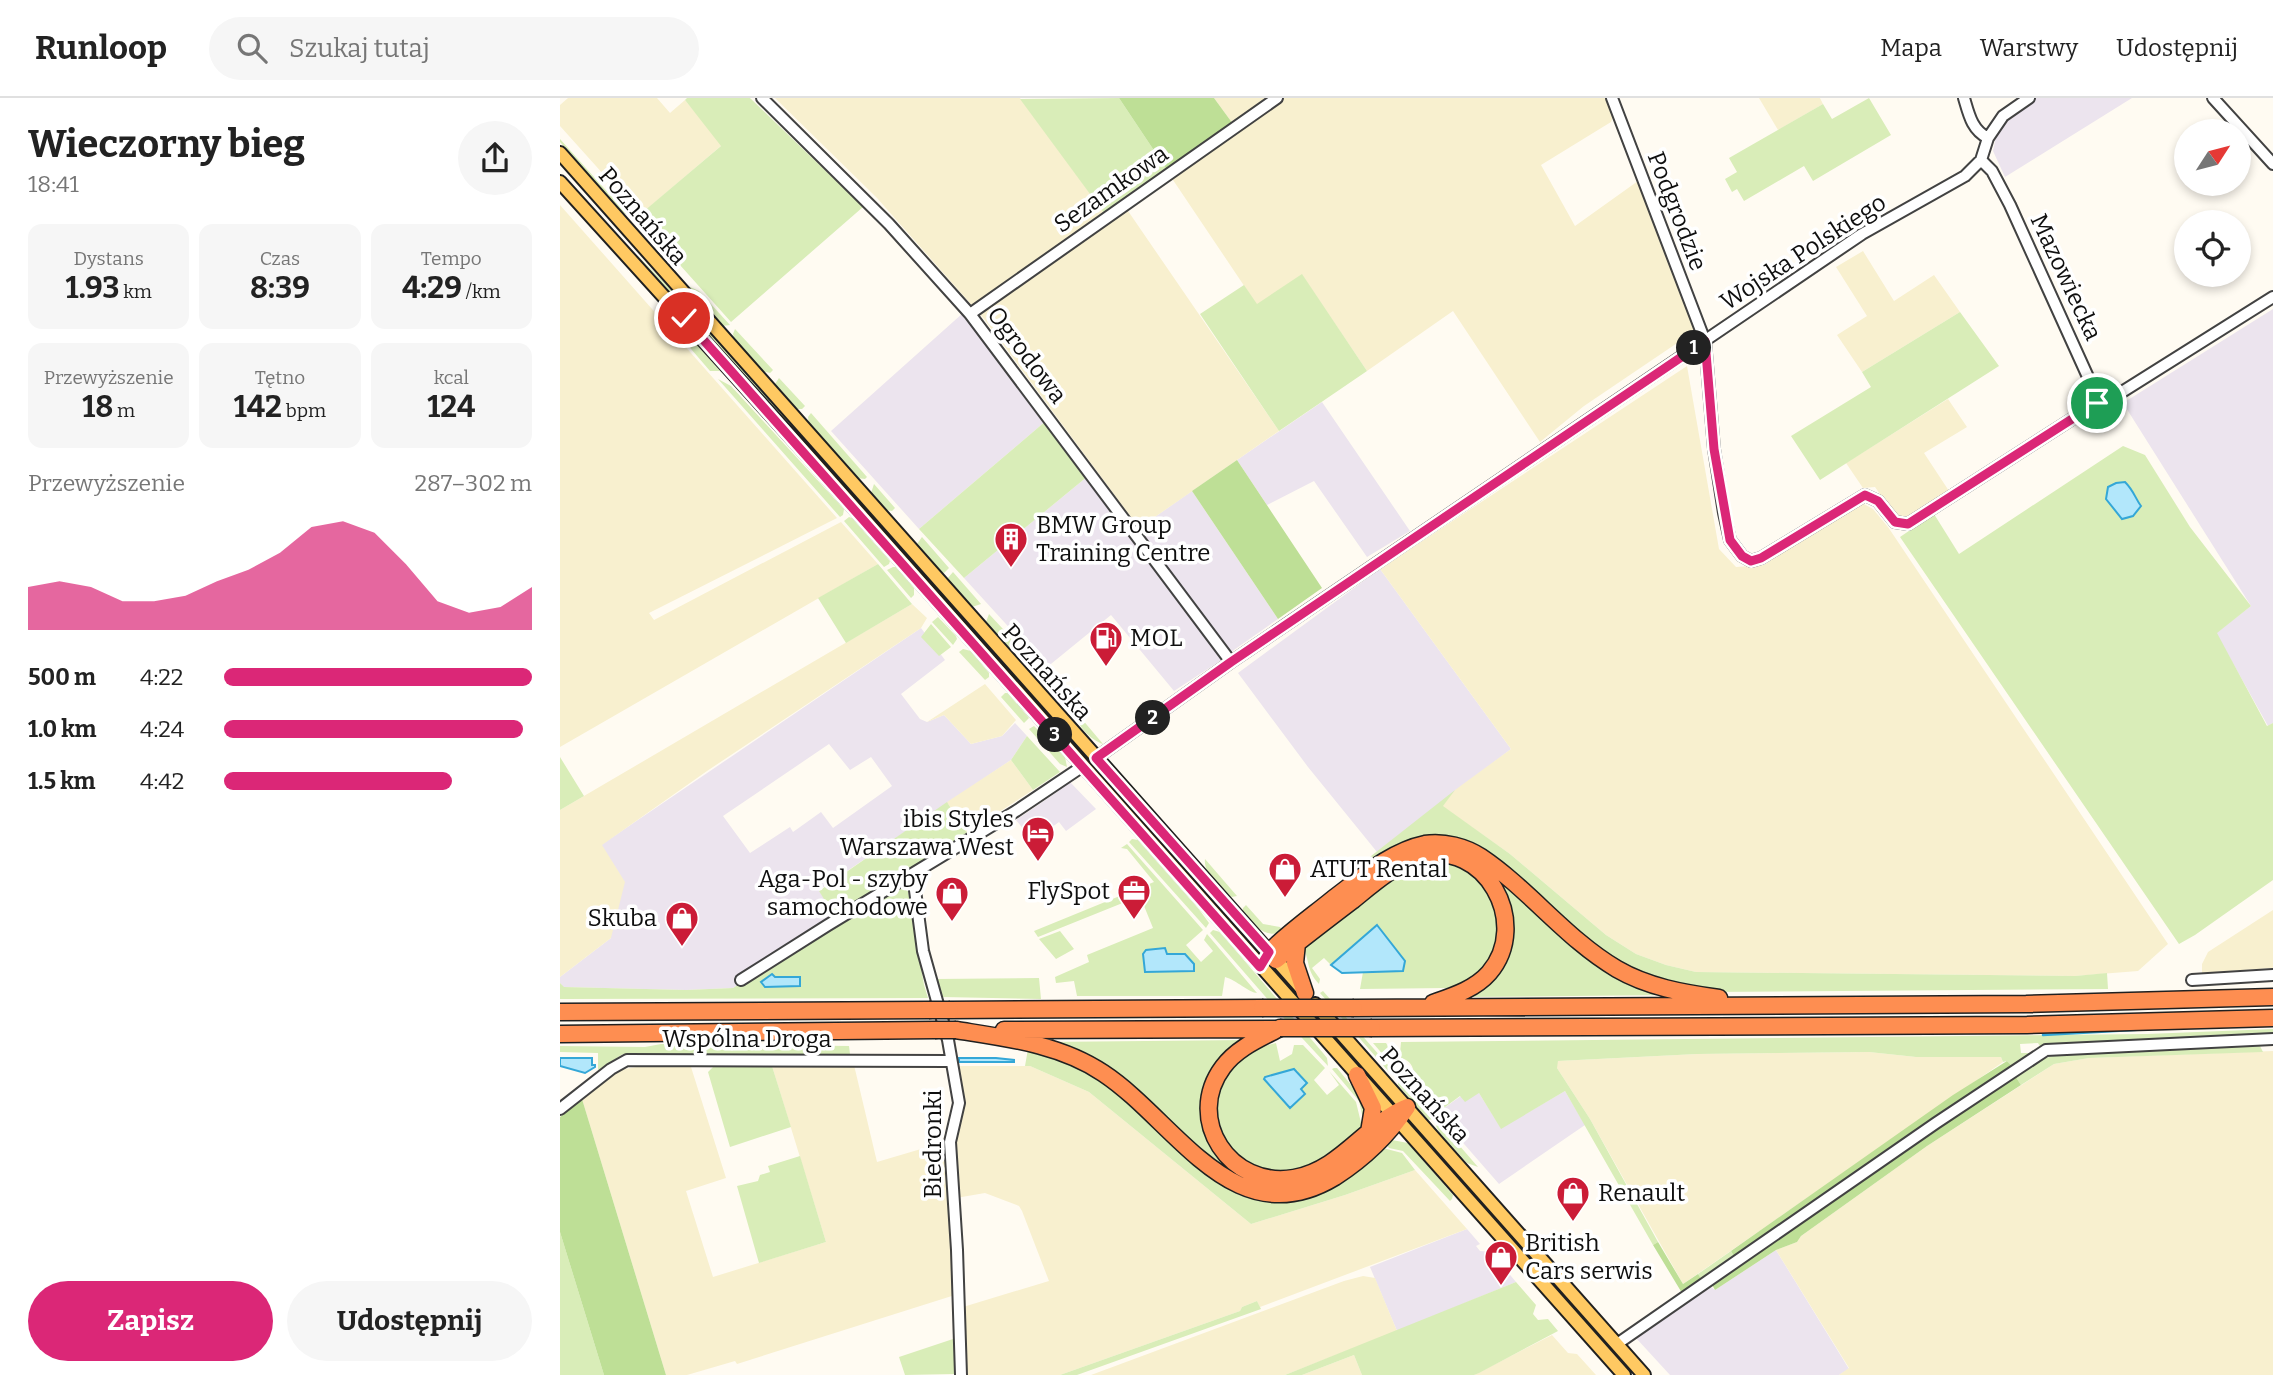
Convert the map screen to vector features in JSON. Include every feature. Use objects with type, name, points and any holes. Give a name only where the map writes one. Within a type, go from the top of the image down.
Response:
[{"type":"highway","points":[[1272,956],[1293,930],[1377,866],[1412,848],[1439,843],[1463,848],[1481,856],[1582,944],[1618,970],[1669,990],[1762,1006]]},
{"type":"highway","points":[[1272,956],[1297,943],[1383,876],[1404,863],[1422,856],[1440,855],[1466,861],[1480,872],[1498,894],[1506,915],[1504,946],[1498,961],[1475,986],[1421,1007]]},
{"type":"highway","points":[[1297,943],[1295,963],[1305,993]]},
{"type":"highway","points":[[560,1012],[2053,1004],[2273,998]]},
{"type":"highway","points":[[560,1034],[2027,1025],[2273,1018]]},
{"type":"highway","points":[[1280,1028],[1230,1058],[1211,1090],[1208,1108],[1210,1124],[1228,1157],[1240,1168],[1256,1176],[1272,1179],[1292,1178],[1314,1172],[1331,1163],[1369,1132],[1399,1114]]},
{"type":"highway","points":[[956,1030],[1025,1042],[1083,1061],[1123,1087],[1223,1178],[1265,1194],[1291,1193],[1326,1182],[1389,1132],[1399,1114]]},
{"type":"highway","points":[[1357,1075],[1373,1108],[1369,1132]]},
{"type":"main road","name":"Poznańska","points":[[560,153],[1305,993],[1399,1114],[1624,1375]]},
{"type":"main road","name":"Poznańska","points":[[560,182],[1357,1075],[1399,1114],[1644,1375]]},
{"type":"main road","points":[[1260,967],[1272,956]]},
{"type":"street","name":"Ogrodowa","points":[[762,98],[889,224],[970,314],[1231,662]]},
{"type":"street","name":"Sezamkowa","points":[[970,314],[1277,98]]},
{"type":"street","name":"Podgrodzie","points":[[1612,98],[1705,341],[1714,449],[1724,513],[1730,540],[1742,556],[1751,561],[1761,558],[1865,495],[1878,501],[1895,522],[1908,524],[2097,403]]},
{"type":"street","points":[[1964,98],[1978,133],[1988,138]]},
{"type":"street","points":[[1981,160],[1988,138],[2003,116],[2029,98]]},
{"type":"street","points":[[2213,98],[2273,164]]},
{"type":"street","name":"Wojska Polskiego","points":[[1096,758],[1231,662],[1862,234],[1965,176],[1981,160]]},
{"type":"street","name":"Mazowiecka","points":[[1981,160],[1992,171],[2010,205],[2098,399],[2097,403]]},
{"type":"street","points":[[2097,403],[2106,402],[2273,297]]},
{"type":"street","points":[[741,980],[1016,811],[1083,766]]},
{"type":"street","name":"Biedronki","points":[[913,874],[923,951],[948,1040],[959,1103],[950,1142],[961,1375]]},
{"type":"street","points":[[2192,980],[2273,975]]},
{"type":"street","points":[[1617,1344],[2046,1050],[2273,1039]]},
{"type":"street","name":"Wspólna Droga","points":[[560,1109],[611,1069],[627,1060],[950,1061]]},
{"type":"shaded area","points":[[568,98],[657,98],[670,113],[685,100],[722,145],[640,215],[560,126],[560,105]]},
{"type":"shaded area","points":[[775,98],[1020,98],[1109,219],[1126,208],[1279,431],[1139,528],[984,319],[877,198]]},
{"type":"shaded area","points":[[1214,98],[1270,98],[1233,124]]},
{"type":"shaded area","points":[[1282,98],[1607,98],[1614,114],[1611,122],[1541,165],[1575,226],[1638,181],[1695,331],[1584,406],[1540,442],[1453,311],[1367,371],[1302,275],[1257,305],[1171,177]]},
{"type":"shaded area","points":[[1759,98],[1820,98],[1823,104],[1778,130]]},
{"type":"shaded area","points":[[2035,98],[2132,98],[2005,177],[1993,151],[1996,137],[2006,122]]},
{"type":"shaded area","points":[[560,205],[837,518],[649,613],[654,620],[841,522],[878,564],[560,747]]},
{"type":"shaded area","points":[[1863,251],[1894,301],[1934,275],[1960,312],[1862,372],[1837,335],[1867,316],[1836,267]]},
{"type":"shaded area","points":[[2273,309],[2273,723],[2268,726],[2216,633],[2251,606],[2123,403]]},
{"type":"shaded area","points":[[963,313],[1047,420],[919,529],[831,431]]},
{"type":"shaded area","points":[[1687,366],[1719,549],[1736,567],[1764,565],[1851,507],[1862,503],[1873,509],[1888,527],[2168,944],[2138,971],[2075,976],[1696,972],[1666,965],[1636,954],[1606,935],[1510,854],[1442,806],[1455,790],[1511,749],[1380,569]]},
{"type":"shaded area","points":[[1948,399],[1967,427],[1924,453],[1949,491],[1902,521],[1896,517],[1875,487],[1863,488],[1846,463]]},
{"type":"shaded area","points":[[1322,402],[1410,531],[1367,557],[1314,481],[1267,505],[1237,460]]},
{"type":"shaded area","points":[[1088,476],[1223,659],[1174,691],[1111,615],[1046,668],[964,578]]},
{"type":"shaded area","points":[[1192,491],[1278,619],[1231,652],[1139,528]]},
{"type":"shaded area","points":[[1380,569],[1511,749],[1377,852],[1308,767],[1238,673]]},
{"type":"shaded area","points":[[912,604],[927,618],[921,628],[707,771],[602,845],[625,882],[611,938],[560,977],[560,810]]},
{"type":"shaded area","points":[[921,628],[945,660],[901,694],[920,719],[927,722],[944,715],[971,744],[1002,736],[1015,723],[1027,736],[1011,760],[819,890],[839,923],[733,988],[686,990],[563,987],[560,977],[611,938],[601,845]],"holes":[[[829,744],[850,770],[871,757],[892,786],[833,828],[821,812],[793,832],[790,827],[750,853],[723,816]]]},
{"type":"shaded area","points":[[985,684],[1016,720],[1002,736],[971,744],[944,715],[927,722]]},
{"type":"shaded area","points":[[1011,760],[1033,790],[967,833],[947,802]]},
{"type":"shaded area","points":[[1069,781],[1096,809],[1066,831],[1059,822],[1033,841],[1016,820]]},
{"type":"shaded area","points":[[2273,910],[2273,968],[2202,973],[2202,964],[2208,952]]},
{"type":"shaded area","points":[[2273,1051],[2273,1375],[1839,1375],[1849,1368],[1776,1250],[1797,1242],[1801,1236],[1927,1146],[2054,1064],[2089,1058]]},
{"type":"shaded area","points":[[1869,1052],[1916,1057],[2001,1057],[2003,1062],[1683,1284],[1590,1119],[1557,1068],[1558,1061],[1697,1054]]},
{"type":"shaded area","points":[[647,1065],[691,1067],[726,1178],[686,1191],[713,1277],[826,1242],[772,1066],[854,1065],[877,1162],[948,1141],[955,1295],[737,1364],[735,1361],[687,1375],[666,1375],[582,1099],[620,1070]]},
{"type":"shaded area","points":[[955,1066],[1030,1066],[1089,1092],[1251,1224],[1415,1170],[1467,1229],[1260,1307],[1257,1301],[1242,1307],[1240,1311],[1060,1375],[964,1375],[963,1307],[1049,1281],[1019,1206],[985,1193],[956,1198],[953,1142]]},
{"type":"shaded area","points":[[1565,1091],[1585,1125],[1499,1184],[1437,1113],[1461,1096],[1479,1093],[1501,1128]]},
{"type":"shaded area","points":[[1467,1229],[1480,1244],[1476,1246],[1480,1251],[1491,1252],[1516,1282],[1397,1331],[1370,1267]]},
{"type":"shaded area","points":[[1776,1250],[1849,1369],[1839,1375],[1670,1375],[1636,1338],[1711,1287],[1715,1290]]},
{"type":"shaded area","points":[[1363,1276],[1375,1278],[1397,1331],[1285,1375],[1091,1375],[1344,1281]]},
{"type":"shaded area","points":[[1552,1335],[1568,1353],[1577,1354],[1596,1375],[1474,1375]]},
{"type":"shaded area","points":[[1354,1355],[1362,1375],[1302,1375]]},
{"type":"green space","points":[[750,98],[863,207],[731,322],[637,217],[721,146],[685,100]]},
{"type":"green space","points":[[1119,98],[1167,170],[1104,213],[1020,99]]},
{"type":"green space","points":[[1119,98],[1214,98],[1233,124],[1167,170]]},
{"type":"green space","points":[[1869,98],[1891,135],[1813,181],[1804,166],[1744,201],[1737,189],[1732,192],[1725,179],[1737,172],[1729,158],[1823,104],[1832,119]]},
{"type":"green space","points":[[560,139],[628,215],[623,213]]},
{"type":"green space","points":[[638,256],[674,292],[1044,708],[1040,712],[638,259]]},
{"type":"green space","points":[[1302,274],[1367,371],[1279,431],[1200,314],[1244,285],[1257,304]]},
{"type":"green space","points":[[688,286],[699,291],[730,325],[722,326]]},
{"type":"green space","points":[[1960,312],[1999,366],[1820,480],[1791,436],[1871,387],[1862,372]]},
{"type":"green space","points":[[678,322],[720,371],[710,371],[685,342]]},
{"type":"green space","points":[[735,329],[773,370],[770,373],[762,371],[734,339]]},
{"type":"green space","points":[[779,378],[805,406],[802,409],[797,409],[775,384]]},
{"type":"green space","points":[[718,379],[731,386],[844,509],[843,515],[840,517]]},
{"type":"green space","points":[[811,413],[867,477],[865,479],[857,478],[809,424],[808,417]]},
{"type":"green space","points":[[1047,420],[1088,476],[964,578],[919,529]]},
{"type":"green space","points":[[2123,446],[2145,455],[2190,527],[2251,606],[2217,633],[2267,726],[2273,723],[2273,880],[2179,944],[1900,537],[1934,514],[1959,554]]},
{"type":"green space","points":[[1237,460],[1322,588],[1278,619],[1192,491]]},
{"type":"green space","points":[[874,484],[895,508],[892,511],[886,510],[871,493]]},
{"type":"green space","points":[[849,517],[890,561],[889,564],[884,567],[844,521]]},
{"type":"green space","points":[[922,537],[949,568],[944,573],[917,544]]},
{"type":"green space","points":[[878,564],[912,604],[846,643],[818,598]]},
{"type":"green space","points":[[896,567],[914,588],[911,598],[887,570]]},
{"type":"green space","points":[[953,572],[981,604],[972,607],[947,579]]},
{"type":"green space","points":[[989,614],[1016,643],[1012,650],[986,622]]},
{"type":"green space","points":[[938,617],[956,636],[953,645],[932,622]]},
{"type":"green space","points":[[931,624],[951,647],[939,656],[921,637]]},
{"type":"green space","points":[[963,649],[971,651],[989,673],[989,677],[985,680],[959,652]]},
{"type":"green space","points":[[1034,666],[1070,704],[1068,706],[1062,705],[1030,670]]},
{"type":"green space","points":[[1008,693],[1029,718],[1024,723],[1001,697]]},
{"type":"green space","points":[[1076,712],[1103,744],[1085,732]]},
{"type":"green space","points":[[1034,726],[1065,757],[1067,767],[1060,764],[1029,729]]},
{"type":"green space","points":[[1027,736],[1060,772],[1033,790],[1011,760]]},
{"type":"green space","points":[[560,757],[584,796],[560,810]]},
{"type":"green space","points":[[1111,783],[1253,942],[1254,945],[1107,787]]},
{"type":"green space","points":[[1455,790],[1443,806],[1510,854],[1606,935],[1636,954],[1666,965],[1696,972],[2075,976],[2107,973],[2108,989],[1708,992],[1630,970],[1594,947],[1495,858],[1369,863],[1366,860]]},
{"type":"green space","points":[[947,802],[967,833],[843,910],[832,912],[819,891]]},
{"type":"green space","points":[[1132,839],[1138,840],[1198,908],[1209,923],[1206,928],[1129,842]]},
{"type":"green space","points":[[1127,844],[1203,930],[1186,945],[1201,962],[1213,951],[1204,940],[1207,934],[1257,993],[1225,977],[1222,996],[1077,996],[1074,981],[1056,983],[1055,977],[1089,962],[1087,955],[1153,928],[1140,896],[1038,937],[1034,931],[1154,882],[1127,849],[1121,848]]},
{"type":"green space","points":[[1205,859],[1237,896],[1232,897],[1214,881],[1207,870]]},
{"type":"green space","points":[[1438,861],[1457,864],[1473,871],[1494,895],[1501,933],[1486,966],[1474,979],[1447,988],[1360,989],[1363,972],[1403,971],[1377,925],[1331,965],[1324,958],[1312,968],[1320,979],[1319,984],[1312,974],[1302,946],[1388,880],[1414,866]]},
{"type":"green space","points":[[1490,872],[1562,934],[1669,995],[1464,997],[1504,959],[1513,938],[1511,914]]},
{"type":"green space","points":[[899,887],[908,891],[928,998],[560,999],[560,983],[564,987],[686,990],[733,988]],"holes":[[[772,974],[785,978],[800,977],[800,986],[761,983]]]},
{"type":"green space","points":[[1246,905],[1263,924],[1280,927],[1283,931],[1271,934],[1260,930],[1243,912]]},
{"type":"green space","points":[[1213,930],[1220,932],[1323,1053],[1328,1066],[1210,933]]},
{"type":"green space","points":[[1060,931],[1074,949],[1056,959],[1039,939]]},
{"type":"green space","points":[[1275,967],[1389,1096],[1392,1106],[1276,975]]},
{"type":"green space","points":[[1039,978],[1041,999],[942,997],[935,979]]},
{"type":"green space","points":[[1323,991],[1395,1073],[1389,1072],[1320,993]]},
{"type":"green space","points":[[2273,1029],[2273,1034],[2048,1044],[2041,1048],[2038,1043],[2020,1044],[2021,1053],[2031,1053],[2012,1066],[2007,1061],[2003,1062],[2001,1057],[1916,1057],[1869,1052],[1697,1054],[1558,1061],[1557,1068],[1590,1119],[1658,1242],[1653,1245],[1565,1091],[1501,1129],[1479,1093],[1465,1102],[1460,1096],[1437,1113],[1404,1077],[1413,1069],[1409,1062],[1397,1057],[1392,1062],[1397,1071],[1373,1043],[1386,1043],[1391,1051],[1400,1053],[1401,1042],[2147,1034]]},
{"type":"green space","points":[[1248,1040],[1208,1078],[1203,1093],[1202,1117],[1208,1137],[1246,1177],[1237,1179],[1212,1161],[1157,1109],[1045,1042]]},
{"type":"green space","points":[[1276,1043],[1280,1061],[1292,1054],[1294,1045],[1303,1045],[1325,1068],[1314,1080],[1327,1095],[1339,1085],[1329,1071],[1356,1102],[1363,1131],[1326,1161],[1302,1172],[1263,1172],[1232,1152],[1218,1135],[1215,1098],[1219,1083],[1249,1050]],"holes":[[[1297,1070],[1303,1087],[1301,1090],[1305,1094],[1290,1108]]]},
{"type":"green space","points":[[661,1044],[849,1046],[850,1054],[623,1054],[598,1070],[598,1053],[560,1052],[560,1046],[645,1047]]},
{"type":"green space","points":[[2260,1046],[2263,1052],[2089,1058],[2054,1064],[2021,1085],[2014,1074],[2041,1059],[2066,1053]]},
{"type":"green space","points":[[1028,1049],[1046,1053],[1102,1079],[1211,1178],[1239,1195],[1264,1202],[1283,1203],[1314,1195],[1339,1184],[1379,1147],[1402,1153],[1415,1170],[1251,1224],[1089,1092],[1025,1066]]},
{"type":"green space","points":[[2007,1061],[2012,1066],[1735,1258],[1731,1251],[1953,1095]]},
{"type":"green space","points":[[714,1066],[772,1066],[791,1127],[730,1147],[708,1072]]},
{"type":"green space","points":[[1337,1068],[1366,1103],[1363,1119],[1359,1101],[1332,1069]]},
{"type":"green space","points":[[2014,1074],[2021,1085],[1927,1146],[1801,1236],[1797,1242],[1776,1250],[1715,1290],[1711,1283]]},
{"type":"green space","points":[[1399,1077],[1433,1119],[1428,1120],[1398,1085]]},
{"type":"green space","points":[[582,1099],[666,1375],[604,1375],[560,1232],[560,1117]]},
{"type":"green space","points":[[1439,1122],[1478,1167],[1467,1163],[1439,1132],[1436,1126]]},
{"type":"green space","points":[[1413,1128],[1594,1326],[1590,1331]]},
{"type":"green space","points":[[1392,1140],[1408,1143],[1453,1195],[1450,1201],[1403,1151],[1389,1148],[1385,1143]]},
{"type":"green space","points":[[800,1156],[826,1242],[759,1263],[737,1186],[758,1181],[760,1175],[770,1172],[768,1166]]},
{"type":"green space","points":[[560,1232],[604,1375],[560,1375]]},
{"type":"green space","points":[[1658,1242],[1683,1284],[1698,1274],[1702,1280],[1682,1293],[1653,1245]]},
{"type":"green space","points":[[1731,1251],[1735,1258],[1702,1280],[1698,1274]]},
{"type":"green space","points":[[1516,1282],[1536,1305],[1533,1314],[1538,1320],[1548,1319],[1558,1331],[1479,1373],[1362,1375],[1354,1355],[1302,1375],[1285,1375]]},
{"type":"green space","points":[[1257,1301],[1261,1309],[1077,1375],[1060,1375],[1240,1311],[1242,1307]]},
{"type":"green space","points":[[956,1338],[954,1374],[905,1375],[899,1357]]},
{"type":"water","points":[[2125,482],[2141,506],[2133,516],[2122,519],[2106,499],[2108,487]]},
{"type":"water","points":[[1377,925],[1405,961],[1403,971],[1342,973],[1331,965]]},
{"type":"water","points":[[1165,948],[1167,954],[1185,954],[1194,964],[1194,971],[1145,972],[1143,954],[1146,950]]},
{"type":"water","points":[[772,974],[775,977],[800,977],[800,986],[765,987],[761,982]]},
{"type":"water","points":[[560,1058],[592,1058],[592,1065],[595,1067],[585,1073],[560,1066]]},
{"type":"water","points":[[959,1058],[996,1058],[1014,1062],[959,1062]]},
{"type":"water","points":[[1294,1069],[1307,1083],[1301,1089],[1305,1094],[1290,1108],[1264,1079]]},
{"type":"waterway","points":[[2043,1035],[2151,1029]]},
{"type":"place","name":"BMW Group Training Centre","points":[[1011,569]]},
{"type":"place","name":"MOL","points":[[1106,668]]},
{"type":"place","name":"ibis Styles Warszawa West","points":[[1038,863]]},
{"type":"place","name":"ATUT Rental","points":[[1285,899]]},
{"type":"place","name":"FlySpot","points":[[1134,921]]},
{"type":"place","name":"Aga-Pol - szyby samochodowe","points":[[952,923]]},
{"type":"place","name":"Skuba","points":[[682,948]]},
{"type":"place","name":"Renault","points":[[1573,1223]]},
{"type":"place","name":"British Cars serwis","points":[[1501,1287]]},
{"type":"route","points":[[684,318],[1260,967],[1269,952],[1096,758],[1231,662],[1705,341],[1714,449],[1724,513],[1730,540],[1742,556],[1751,561],[1761,558],[1865,495],[1878,501],[1895,522],[1908,524],[2097,403]]}]
